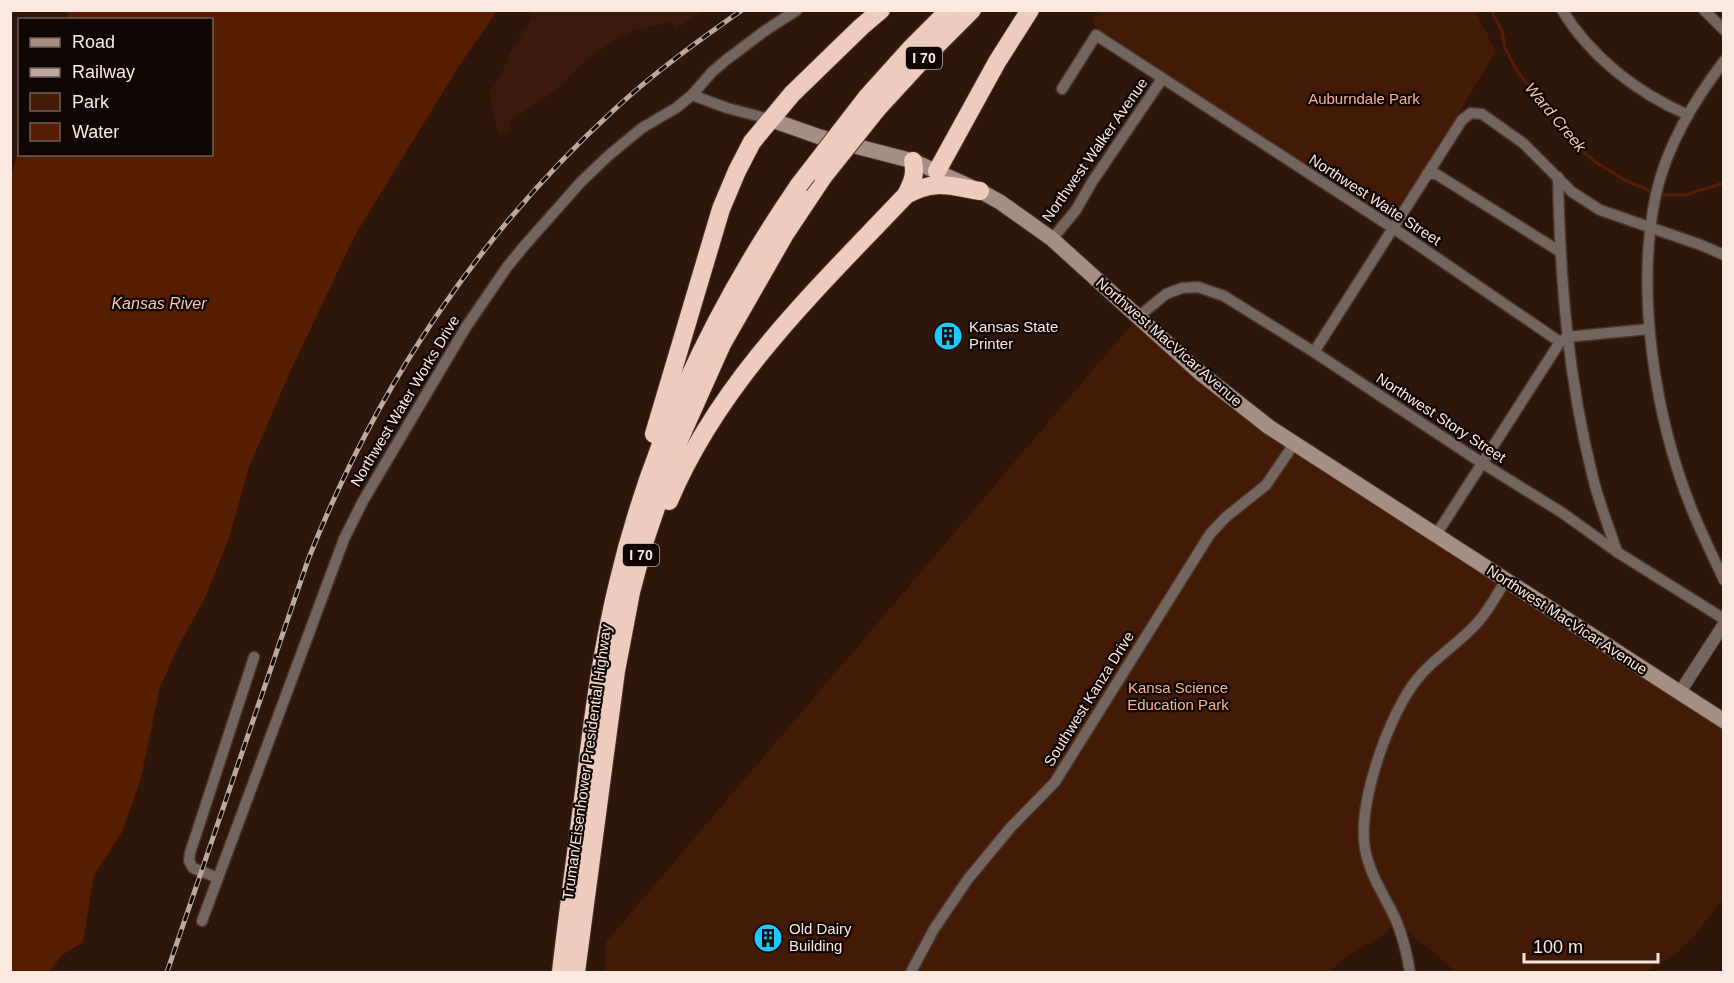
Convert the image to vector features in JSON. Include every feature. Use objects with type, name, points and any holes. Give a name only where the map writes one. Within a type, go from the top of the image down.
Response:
[{"type":"highway","points":[[629,542],[640,481],[721,209],[737,171],[752,142],[769,119],[847,40],[881,10]]},
{"type":"highway","name":"Truman/Eisenhower Presidential Highway","points":[[576,972],[608,724],[626,618],[642,552],[679,440],[722,344],[784,234],[912,47],[949,10]]},
{"type":"highway","name":"Truman/Eisenhower Presidential Highway","points":[[561,972],[597,686],[611,610],[629,542],[657,453],[706,340],[772,225],[799,185],[872,103],[924,58],[972,10]]},
{"type":"highway","points":[[937,171],[997,62],[1030,10]]},
{"type":"highway","points":[[906,195],[914,178],[913,161]]},
{"type":"highway","points":[[626,618],[677,482],[718,409],[769,342],[906,195],[918,188],[933,185],[980,191]]},
{"type":"main road","name":"Northwest MacVicar Avenue","points":[[769,119],[820,137],[913,161],[980,191],[1019,214],[1052,238],[1199,372],[1269,427],[1724,721]]},
{"type":"street","name":"Northwest Water Works Drive","points":[[202,921],[344,539],[363,501],[466,327],[507,267],[580,183],[619,146],[692,95],[726,60],[797,10]]},
{"type":"street","points":[[1562,10],[1582,39],[1606,63],[1658,99],[1688,115]]},
{"type":"street","points":[[1704,10],[1724,30]]},
{"type":"street","name":"Northwest Waite Street","points":[[1062,90],[1096,35],[1563,339]]},
{"type":"street","points":[[1724,61],[1688,115],[1674,141],[1653,213],[1649,271],[1649,329],[1659,395],[1675,459],[1691,508],[1724,580]]},
{"type":"street","name":"Northwest Walker Avenue","points":[[1052,238],[1076,210],[1092,182],[1162,79]]},
{"type":"street","name":"Northwest MacVicar Avenue","points":[[692,95],[727,108],[769,119]]},
{"type":"street","points":[[1314,352],[1462,120],[1471,113],[1482,114],[1515,136],[1535,153],[1572,192],[1600,210],[1724,255]]},
{"type":"street","points":[[1427,174],[1436,174],[1559,251]]},
{"type":"street","points":[[1558,177],[1563,339],[1593,480],[1617,552]]},
{"type":"street","name":"Northwest Story Street","points":[[1138,317],[1173,290],[1204,289],[1224,296],[1724,619]]},
{"type":"street","points":[[1563,339],[1649,329]]},
{"type":"street","points":[[1436,535],[1563,339]]},
{"type":"street","name":"Southwest Kanza Drive","points":[[911,972],[934,929],[968,879],[1011,827],[1055,782],[1210,534],[1226,517],[1266,485],[1294,444]]},
{"type":"street","points":[[1410,972],[1407,950],[1395,919],[1377,886],[1365,847],[1365,813],[1369,791],[1398,708],[1412,687],[1440,655],[1477,624],[1506,580]]},
{"type":"street","points":[[1680,692],[1724,624]]},
{"type":"street","points":[[219,878],[193,868],[189,861],[190,853],[254,657]]},
{"type":"shaded area","points":[[531,10],[704,11],[675,29],[670,22],[636,30],[615,40],[586,60],[558,89],[510,121],[510,132],[499,134],[489,94],[509,59],[507,57],[532,17],[529,14]]},
{"type":"green space","name":"Auburndale Park","points":[[1102,10],[1475,11],[1496,51],[1392,220],[1268,144],[1110,41],[1091,21]]},
{"type":"green space","name":"Kansa Science Education Park","points":[[1138,317],[1294,444],[1723,722],[1723,899],[1692,939],[1677,952],[1646,972],[1456,972],[1395,920],[1387,933],[1349,955],[1329,972],[604,972],[606,942]]},
{"type":"water","name":"Kansas River","points":[[70,11],[497,11],[459,66],[355,235],[290,372],[249,467],[229,538],[206,596],[178,647],[160,687],[141,778],[122,832],[94,875],[83,942],[62,955],[49,972],[11,972],[10,183],[18,148],[18,156],[213,156],[213,18],[66,18]]},
{"type":"waterway","name":"Ward Creek","points":[[1491,10],[1502,31],[1505,48],[1517,71],[1574,143],[1594,161],[1626,181],[1661,195],[1685,195],[1724,183]]},
{"type":"railway","points":[[167,972],[308,560],[335,496],[399,374],[436,316],[476,261],[566,156],[646,82],[742,10]]},
{"type":"place","name":"Kansas State Printer","points":[[948,336]]},
{"type":"place","name":"Old Dairy Building","points":[[768,938]]}]
